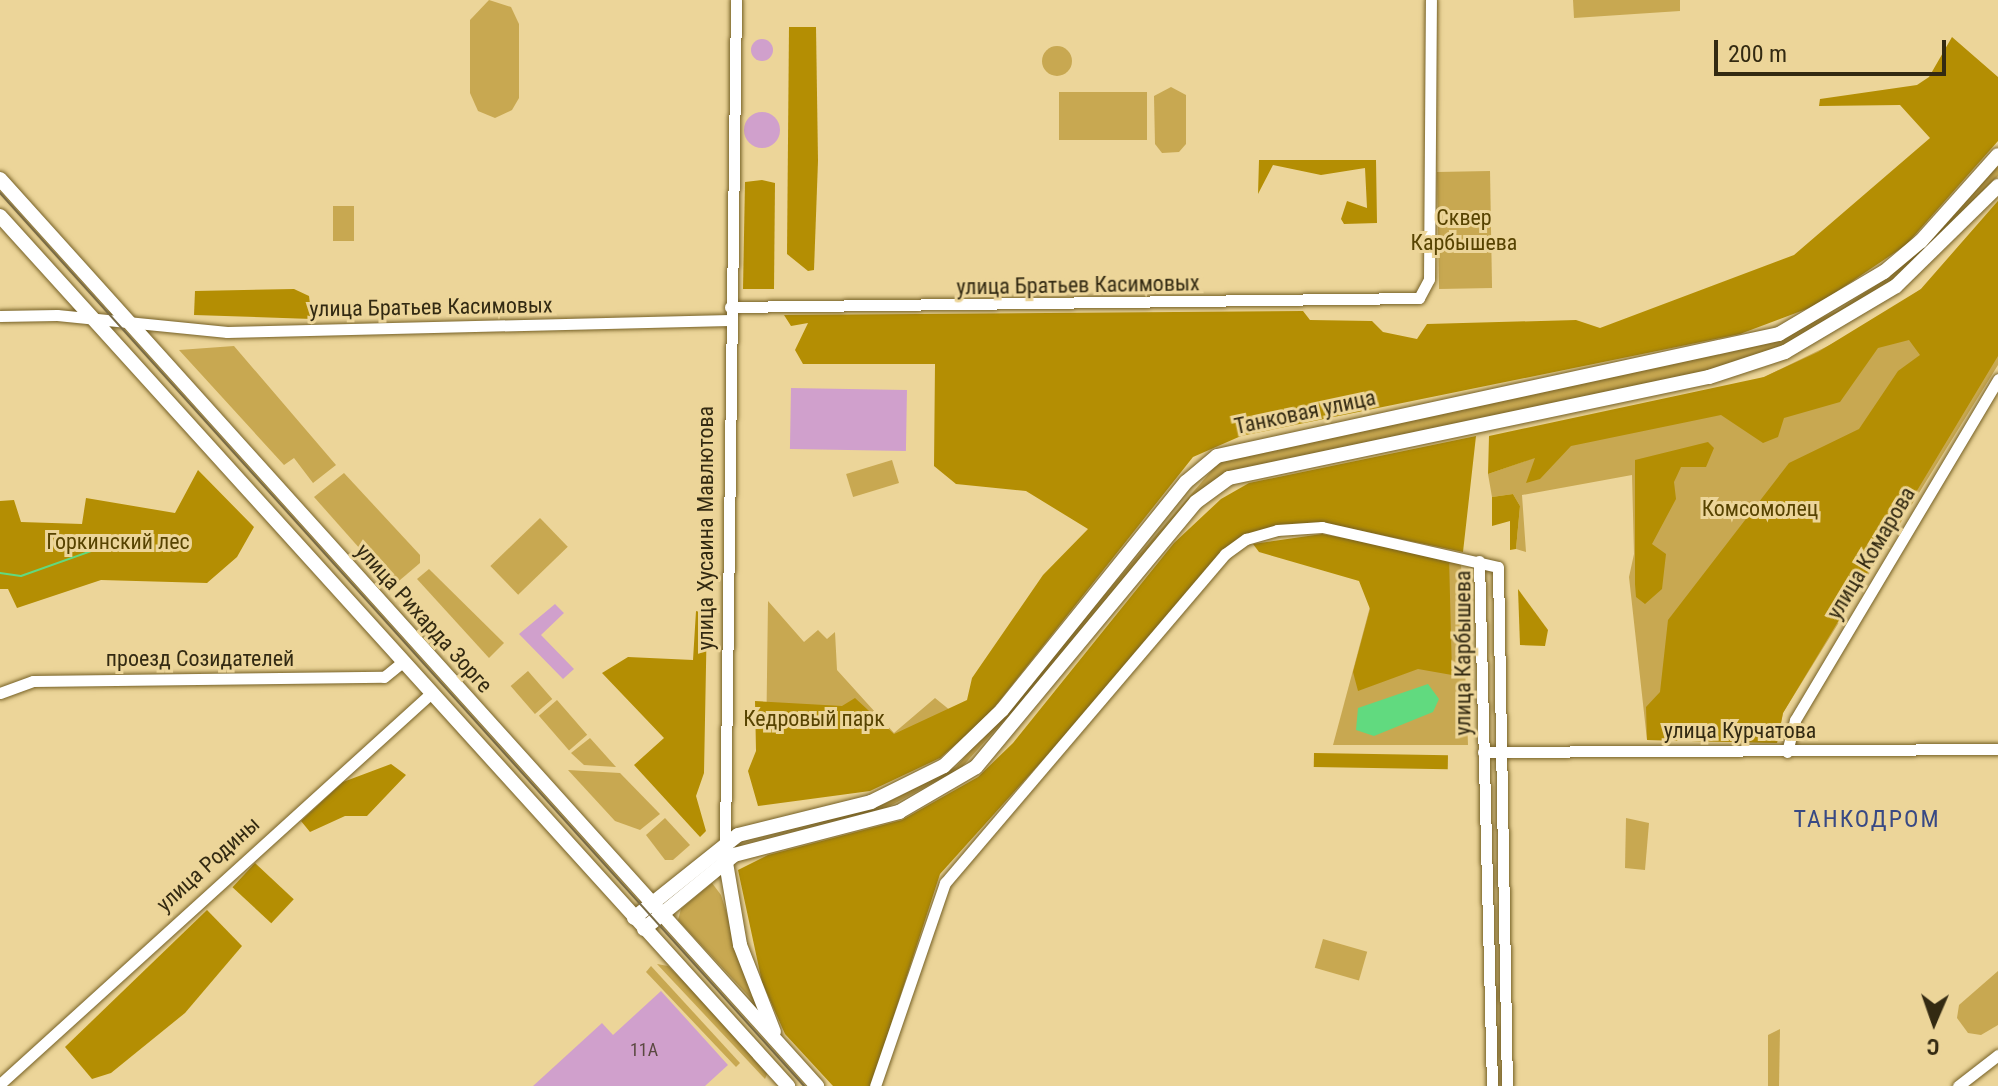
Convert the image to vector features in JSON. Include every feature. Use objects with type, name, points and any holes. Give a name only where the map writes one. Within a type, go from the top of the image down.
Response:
[{"type":"main road","name":"Танковая улица","points":[[644,929],[656,909],[725,841],[871,802],[944,766],[1002,710],[1186,482],[1217,456],[1779,334],[1884,272],[1921,241],[1998,155]]},
{"type":"main road","name":"улица Рихарда Зорге","points":[[0,179],[817,1086]]},
{"type":"main road","name":"Танковая улица","points":[[634,918],[656,909],[725,862],[758,846],[899,812],[976,767],[1196,502],[1229,478],[1709,377],[1785,352],[1896,286],[1998,186]]},
{"type":"main road","points":[[0,216],[400,664],[788,1086]]},
{"type":"main road","name":"улица Родины","points":[[429,695],[449,678]]},
{"type":"main road","name":"улица Хусаина Мавлютова","points":[[725,841],[725,862],[740,945],[781,1047]]},
{"type":"street","name":"улица Хусаина Мавлютова","points":[[725,841],[736,0]]},
{"type":"street","name":"улица Братьев Касимовых","points":[[93,322],[227,332],[730,314],[1385,300],[1425,294],[1431,0]]},
{"type":"street","points":[[0,316],[93,322]]},
{"type":"street","name":"улица Комарова","points":[[1787,752],[1795,720],[1998,379]]},
{"type":"street","points":[[875,1086],[945,883],[1225,554],[1246,539],[1277,530],[1322,527],[1479,561]]},
{"type":"street","name":"улица Карбышева","points":[[1492,1086],[1479,561],[1498,567],[1507,1086]]},
{"type":"street","name":"проезд Созидателей","points":[[0,693],[33,681],[384,677],[400,664]]},
{"type":"street","name":"улица Родины","points":[[1,1084],[429,695]]},
{"type":"street","name":"улица Курчатова","points":[[1483,752],[1998,749]]},
{"type":"street","points":[[1958,1086],[1998,1055]]},
{"type":"green space","points":[[489,0],[511,7],[519,24],[519,98],[512,110],[495,118],[478,111],[470,93],[470,20]]},
{"type":"green space","points":[[1573,0],[1680,0],[1680,11],[1574,18]]},
{"type":"green space","points":[[789,27],[816,27],[818,161],[814,270],[808,271],[787,254]]},
{"type":"green space","points":[[1952,37],[1998,77],[1998,141],[1906,245],[1817,305],[1740,334],[1241,436],[1193,457],[985,719],[940,758],[870,791],[758,806],[748,771],[756,751],[755,701],[842,706],[855,698],[894,734],[967,700],[972,678],[1043,575],[1088,529],[1026,491],[956,484],[934,466],[935,364],[803,364],[795,350],[808,323],[791,326],[784,315],[1303,311],[1310,320],[1372,321],[1383,332],[1417,339],[1427,324],[1576,320],[1600,328],[1794,255],[1930,138],[1900,105],[1819,106],[1820,99],[1917,85],[1929,77]]},
{"type":"green space","points":[[1057,46],[1068,50],[1072,61],[1068,72],[1057,76],[1046,72],[1042,61],[1046,50]]},
{"type":"green space","points":[[1171,87],[1186,95],[1186,144],[1179,152],[1162,153],[1155,144],[1154,96]]},
{"type":"green space","points":[[1059,92],[1147,92],[1147,140],[1059,140]]},
{"type":"green space","points":[[1259,160],[1376,160],[1377,223],[1344,224],[1341,219],[1347,201],[1367,208],[1365,168],[1321,175],[1273,165],[1258,194]]},
{"type":"green space","points":[[1998,165],[1998,176],[1954,225],[1893,280],[1782,346],[1706,372],[1225,474],[961,768],[886,808],[747,839],[884,804],[956,767],[1219,462],[1780,337],[1837,311],[1890,276]]},
{"type":"green space","name":"Сквер Карбышева","points":[[1490,171],[1492,288],[1439,289],[1437,172]]},
{"type":"green space","points":[[762,180],[775,183],[774,289],[743,289],[745,182]]},
{"type":"green space","name":"Комсомолец","points":[[1998,201],[1998,365],[1783,713],[1777,743],[1647,740],[1629,577],[1634,554],[1632,475],[1522,495],[1526,552],[1516,549],[1520,506],[1513,494],[1492,497],[1488,474],[1764,377],[1869,326],[1921,289]]},
{"type":"green space","name":"Комсомолец","points":[[1998,201],[1998,356],[1783,713],[1777,743],[1647,740],[1646,707],[1660,692],[1668,620],[1789,463],[1859,429],[1898,371],[1920,355],[1909,340],[1878,348],[1840,402],[1784,418],[1778,437],[1763,443],[1721,415],[1571,446],[1540,479],[1526,483],[1535,458],[1488,474],[1489,436],[1764,377],[1818,352],[1921,289]]},
{"type":"green space","points":[[333,206],[354,206],[354,241],[333,241]]},
{"type":"green space","points":[[294,289],[309,296],[312,319],[194,315],[195,291]]},
{"type":"green space","points":[[234,346],[336,465],[313,483],[294,458],[284,465],[179,350]]},
{"type":"green space","points":[[1476,436],[1463,552],[1323,523],[1246,535],[940,874],[871,1086],[833,1086],[785,1034],[762,982],[738,870],[768,855],[902,820],[978,777],[1013,743],[1174,543],[1221,499],[1249,483]]},
{"type":"green space","points":[[1708,442],[1714,448],[1706,467],[1681,467],[1674,482],[1676,499],[1652,544],[1666,554],[1662,589],[1645,604],[1636,597],[1635,584],[1635,460]]},
{"type":"green space","points":[[892,460],[899,483],[853,497],[846,474]]},
{"type":"green space","name":"Горкинский лес","points":[[198,470],[254,527],[237,557],[207,583],[101,580],[17,608],[8,589],[0,589],[0,501],[14,500],[21,522],[82,524],[86,498],[175,513]]},
{"type":"green space","points":[[344,473],[420,555],[420,563],[393,586],[314,497]]},
{"type":"green space","points":[[1513,494],[1520,506],[1516,549],[1510,550],[1510,521],[1492,526],[1492,497]]},
{"type":"green space","points":[[540,518],[568,547],[518,595],[490,566]]},
{"type":"green space","points":[[1322,534],[1449,557],[1452,675],[1418,669],[1358,691],[1353,672],[1370,609],[1359,581],[1259,552],[1253,544]]},
{"type":"green space","points":[[1386,547],[1461,562],[1468,745],[1333,745]]},
{"type":"green space","points":[[429,569],[504,643],[489,658],[417,579]]},
{"type":"green space","points":[[1518,589],[1548,630],[1545,646],[1520,645]]},
{"type":"green space","name":"Кедровый парк","points":[[768,601],[804,642],[818,630],[827,639],[835,632],[837,670],[894,733],[935,698],[951,711],[897,738],[766,749]]},
{"type":"green space","points":[[696,611],[707,614],[704,773],[696,796],[706,831],[700,837],[634,765],[664,738],[602,673],[628,657],[693,660]]},
{"type":"green space","points":[[528,671],[552,699],[535,714],[511,686]]},
{"type":"green space","points":[[557,700],[587,735],[569,750],[539,716]]},
{"type":"green space","points":[[590,738],[616,767],[584,765],[571,753]]},
{"type":"green space","points":[[1314,753],[1448,755],[1448,769],[1314,767]]},
{"type":"green space","points":[[391,764],[406,775],[367,816],[345,816],[310,832],[301,821],[343,782]]},
{"type":"green space","points":[[568,770],[620,773],[660,814],[640,830],[615,821]]},
{"type":"green space","points":[[665,818],[690,845],[673,860],[665,860],[646,835]]},
{"type":"green space","points":[[1626,818],[1649,823],[1645,870],[1625,868]]},
{"type":"green space","points":[[255,863],[294,899],[271,923],[232,887]]},
{"type":"green space","points":[[712,883],[721,895],[755,1003],[678,920],[681,909]]},
{"type":"green space","points":[[207,910],[242,946],[185,1013],[111,1073],[92,1079],[65,1047]]},
{"type":"green space","points":[[1323,939],[1367,952],[1359,981],[1315,968]]},
{"type":"green space","points":[[657,964],[668,966],[697,994],[768,1072],[765,1079]]},
{"type":"green space","points":[[651,966],[740,1063],[736,1067],[646,972]]},
{"type":"green space","points":[[1998,971],[1998,1025],[1981,1035],[1968,1033],[1957,1018],[1959,1005]]},
{"type":"green space","points":[[1780,1029],[1779,1086],[1768,1086],[1768,1035]]},
{"type":"shaded area","points":[[1428,684],[1439,699],[1433,712],[1374,736],[1356,730],[1358,708]]},
{"type":"building","points":[[762,39],[770,42],[773,50],[770,58],[762,61],[754,58],[751,50],[754,42]]},
{"type":"building","points":[[762,112],[775,117],[780,130],[775,143],[762,148],[749,143],[744,130],[749,117]]},
{"type":"building","points":[[791,388],[907,390],[906,451],[790,449]]},
{"type":"building","points":[[555,604],[564,613],[541,635],[574,669],[563,679],[519,634]]},
{"type":"building","points":[[661,991],[728,1065],[705,1086],[533,1086],[602,1023],[613,1035]]},
{"type":"waterway","points":[[0,573],[21,576],[136,535]]},
{"type":"tram line","points":[[0,193],[804,1086]]},
{"type":"district","name":"ТАНКОДРОМ","points":[[1867,820]]}]
